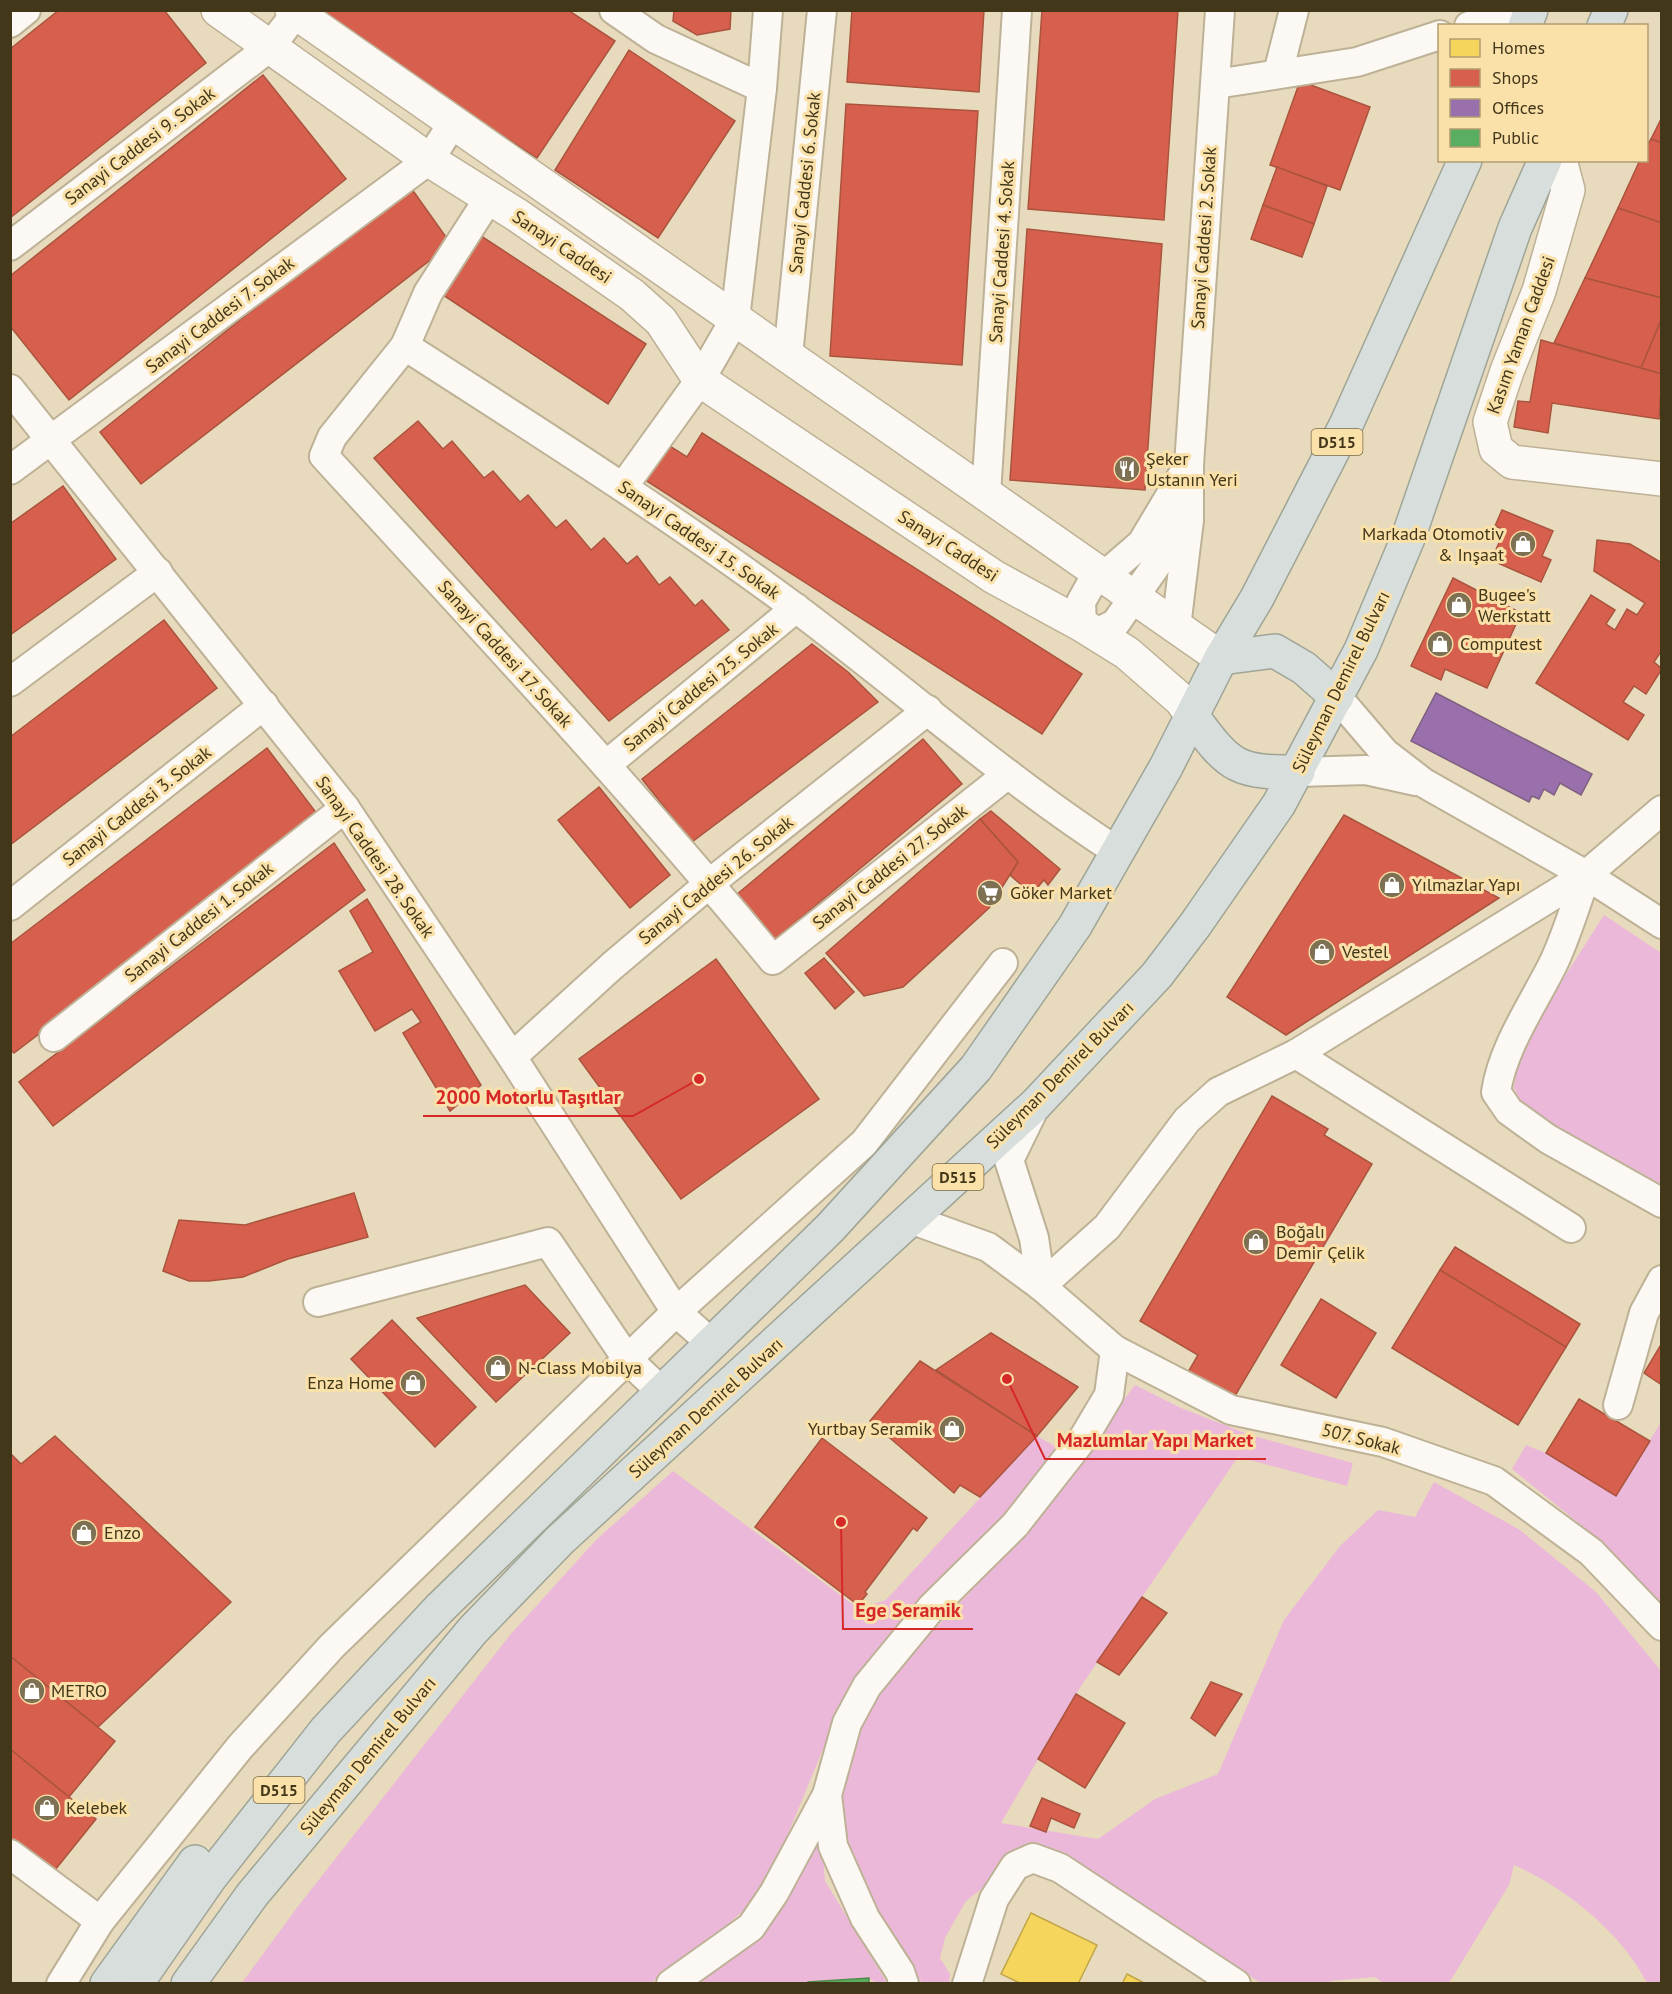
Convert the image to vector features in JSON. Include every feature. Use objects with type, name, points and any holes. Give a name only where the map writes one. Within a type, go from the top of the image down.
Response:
[{"type":"highway","points":[[1506,15],[1531,10]]},
{"type":"highway","points":[[1605,24],[1611,10]]},
{"type":"highway","name":"D515","points":[[136,1983],[209,1880],[326,1730],[439,1609],[830,1228],[976,1068],[1075,926],[1118,852],[1221,658],[1257,598],[1346,425],[1464,162]]},
{"type":"highway","name":"Süleyman Demirel Bulvarı","points":[[188,1983],[252,1895],[473,1630],[560,1540],[1036,1104],[1157,975],[1262,829],[1298,772],[1360,650],[1408,538],[1515,228],[1544,162]]},
{"type":"highway","points":[[1221,658],[1275,651],[1304,668],[1337,697]]},
{"type":"highway","points":[[1192,716],[1212,741],[1237,764],[1269,771],[1298,772]]},
{"type":"highway","points":[[107,1983],[130,1948],[207,1847],[319,1709],[439,1609]]},
{"type":"highway","points":[[209,1983],[244,1934],[384,1764],[473,1630]]},
{"type":"street","points":[[10,23],[26,10]]},
{"type":"street","name":"Sanayi Caddesi","points":[[218,10],[429,160],[632,295],[661,321],[700,380],[994,577],[1089,629],[1127,653],[1181,700],[1192,716]]},
{"type":"street","points":[[614,10],[656,39],[762,88]]},
{"type":"street","points":[[623,487],[700,380],[735,319],[762,88],[768,10]]},
{"type":"street","name":"Sanayi Caddesi 6. Sokak","points":[[788,356],[822,10]]},
{"type":"street","name":"Sanayi Caddesi 4. Sokak","points":[[986,494],[1017,10]]},
{"type":"street","name":"Sanayi Caddesi 2. Sokak","points":[[1176,627],[1189,519],[1189,465],[1220,10]]},
{"type":"street","points":[[1278,73],[1294,10]]},
{"type":"street","points":[[270,47],[294,12],[1221,658]]},
{"type":"street","points":[[1476,24],[1506,15]]},
{"type":"street","points":[[1216,84],[1357,62],[1438,36]]},
{"type":"street","name":"Sanayi Caddesi 9. Sokak","points":[[10,246],[270,47]]},
{"type":"street","points":[[429,160],[453,123]]},
{"type":"street","name":"Sanayi Caddesi 7. Sokak","points":[[10,470],[429,160]]},
{"type":"street","name":"Kasım Yaman Caddesi","points":[[1561,162],[1568,190],[1539,291],[1507,371],[1490,422],[1496,449],[1512,462],[1662,479]]},
{"type":"street","points":[[405,346],[428,293],[489,198]]},
{"type":"street","name":"Sanayi Caddesi 15. Sokak","points":[[405,346],[623,487],[796,608],[1008,774],[1118,852]]},
{"type":"street","name":"Sanayi Caddesi 17. Sokak","points":[[405,346],[332,437],[324,456],[606,765],[710,883],[773,960]]},
{"type":"street","name":"Sanayi Caddesi 28. Sokak","points":[[10,389],[345,808],[512,1058],[676,1312],[711,1343]]},
{"type":"street","name":"Sanayi Caddesi 2. Sokak","points":[[1089,629],[1081,602],[1091,584],[1104,576],[1142,543],[1159,519],[1189,465]]},
{"type":"street","points":[[1089,629],[1115,624],[1189,519]]},
{"type":"street","points":[[10,682],[158,572]]},
{"type":"street","name":"Sanayi Caddesi 25. Sokak","points":[[606,765],[796,608]]},
{"type":"street","points":[[1337,697],[1385,753],[1424,783],[1586,875],[1662,924]]},
{"type":"street","name":"Sanayi Caddesi 3. Sokak","points":[[10,906],[264,705]]},
{"type":"street","name":"Sanayi Caddesi 26. Sokak","points":[[512,1058],[612,966],[710,883],[928,710]]},
{"type":"street","points":[[1298,772],[1366,770],[1424,783]]},
{"type":"street","name":"Sanayi Caddesi 27. Sokak","points":[[773,960],[1008,774]]},
{"type":"street","name":"Sanayi Caddesi 1. Sokak","points":[[54,1036],[345,808]]},
{"type":"street","points":[[1041,1286],[1107,1227],[1187,1120],[1218,1092],[1296,1054],[1586,875],[1662,810]]},
{"type":"street","points":[[1586,875],[1556,958],[1508,1052],[1498,1077],[1496,1092],[1509,1111],[1548,1139],[1662,1203]]},
{"type":"street","points":[[61,1983],[100,1921],[240,1748],[332,1646],[676,1312],[864,1143],[1003,963]]},
{"type":"street","points":[[1296,1054],[1570,1228]]},
{"type":"street","points":[[1036,1104],[1009,1160],[1034,1238],[1041,1286]]},
{"type":"street","name":"507. Sokak","points":[[912,1220],[988,1246],[1041,1286],[1115,1350],[1230,1410],[1383,1442],[1494,1481],[1591,1552],[1662,1626]]},
{"type":"street","points":[[318,1302],[548,1242],[627,1359],[662,1392]]},
{"type":"street","points":[[1618,1405],[1644,1313],[1662,1280]]},
{"type":"street","points":[[671,1983],[751,1927],[774,1893],[827,1795],[847,1723],[867,1686],[932,1607],[1015,1525],[1084,1437],[1109,1395],[1115,1350]]},
{"type":"street","points":[[827,1795],[833,1846],[865,1918],[900,1972],[904,1983]]},
{"type":"street","points":[[10,1854],[100,1921]]},
{"type":"street","points":[[967,1983],[994,1899],[1015,1866],[1033,1858],[1060,1868],[1236,1983]]},
{"type":"shaded area","points":[[1604,915],[1661,953],[1661,1184],[1524,1108],[1514,1088],[1521,1045]]},
{"type":"shaded area","points":[[1135,1385],[1181,1408],[1250,1435],[1353,1463],[1347,1486],[1238,1457],[1081,1686],[1001,1823],[1098,1839],[1155,1799],[1218,1774],[1284,1620],[1340,1546],[1378,1510],[1415,1517],[1434,1482],[1520,1530],[1596,1592],[1661,1671],[1661,1983],[1647,1983],[1623,1946],[1572,1899],[1514,1865],[1509,1885],[1449,1983],[1383,1983],[1375,1977],[1331,1981],[1330,1983],[1261,1983],[1044,1847],[1024,1849],[1000,1861],[988,1884],[966,1901],[945,1938],[940,1958],[950,1974],[949,1983],[922,1983],[874,1909],[849,1856],[841,1803],[860,1726],[887,1679],[1013,1547]]},
{"type":"shaded area","points":[[1661,1422],[1661,1610],[1591,1533],[1512,1469],[1526,1445],[1546,1453],[1616,1496]]},
{"type":"shaded area","points":[[1037,1436],[1058,1448],[988,1538],[862,1674],[828,1737],[764,1892],[717,1934],[651,1983],[241,1984],[296,1909],[510,1635],[596,1540],[673,1471],[859,1609],[886,1600]]},
{"type":"shaded area","points":[[815,1830],[823,1854],[825,1881],[887,1983],[876,1983],[869,1978],[808,1984],[688,1984]]},
{"type":"building: Homes","points":[[1031,1913],[1097,1945],[1078,1984],[1022,1984],[1001,1974]]},
{"type":"building: Homes","points":[[1127,1974],[1146,1984],[1122,1984]]},
{"type":"building: Shops","points":[[59,10],[164,10],[206,63],[10,218],[10,49]]},
{"type":"building: Shops","points":[[296,10],[568,10],[615,41],[537,158],[326,20]]},
{"type":"building: Shops","points":[[674,10],[731,10],[730,29],[697,35],[673,21]]},
{"type":"building: Shops","points":[[852,10],[984,10],[979,92],[847,82]]},
{"type":"building: Shops","points":[[1042,10],[1178,10],[1164,220],[1028,209]]},
{"type":"building: Shops","points":[[629,50],[735,121],[658,238],[555,170]]},
{"type":"building: Shops","points":[[263,75],[346,179],[69,400],[10,326],[10,276]]},
{"type":"building: Shops","points":[[1300,81],[1370,107],[1340,190],[1270,165]]},
{"type":"building: Shops","points":[[846,104],[978,111],[962,365],[830,356]]},
{"type":"building: Shops","points":[[1662,117],[1662,143],[1651,139]]},
{"type":"building: Shops","points":[[1651,139],[1662,143],[1662,223],[1618,208],[1639,162],[1648,162],[1648,144]]},
{"type":"building: Shops","points":[[1277,167],[1327,186],[1314,224],[1263,205]]},
{"type":"building: Shops","points":[[409,185],[451,244],[141,484],[100,432]]},
{"type":"building: Shops","points":[[1263,205],[1314,224],[1302,257],[1251,239]]},
{"type":"building: Shops","points":[[1618,208],[1662,223],[1662,298],[1585,278]]},
{"type":"building: Shops","points":[[1027,229],[1162,244],[1145,490],[1010,480]]},
{"type":"building: Shops","points":[[478,234],[646,344],[608,404],[440,293]]},
{"type":"building: Shops","points":[[1585,278],[1662,298],[1662,318],[1641,368],[1554,343]]},
{"type":"building: Shops","points":[[1662,318],[1662,374],[1641,368]]},
{"type":"building: Shops","points":[[1541,340],[1662,374],[1659,419],[1552,403],[1548,433],[1514,427],[1518,401],[1530,402]]},
{"type":"building: Shops","points":[[418,421],[443,449],[452,441],[484,478],[493,471],[520,502],[528,495],[556,528],[566,520],[591,550],[604,538],[627,564],[637,556],[659,585],[670,577],[695,606],[702,600],[729,630],[609,721],[374,458]]},
{"type":"building: Shops","points":[[702,433],[1082,674],[1042,734],[642,478],[665,443],[687,457]]},
{"type":"building: Shops","points":[[63,486],[116,559],[10,635],[10,524]]},
{"type":"building: Shops","name":"Markada Otomotiv & Inşaat","points":[[1502,510],[1553,531],[1542,556],[1551,560],[1541,582],[1491,560],[1505,530],[1495,526]]},
{"type":"building: Shops","points":[[1597,540],[1630,544],[1662,563],[1662,650],[1654,662],[1662,669],[1646,694],[1634,686],[1623,702],[1644,715],[1628,740],[1536,683],[1591,595],[1615,610],[1606,624],[1615,630],[1627,609],[1637,615],[1645,603],[1594,571]]},
{"type":"building: Shops","points":[[1453,578],[1521,613],[1487,688],[1445,669],[1441,680],[1411,666]]},
{"type":"building: Shops","points":[[164,620],[217,688],[10,845],[10,737]]},
{"type":"building: Shops","points":[[812,644],[848,672],[878,702],[692,842],[642,779]]},
{"type":"building: Shops","points":[[923,739],[962,784],[774,940],[736,895]]},
{"type":"building: Shops","points":[[267,748],[321,819],[14,1053],[10,1049],[10,944]]},
{"type":"building: Shops","points":[[599,787],[670,875],[630,908],[558,820]]},
{"type":"building: Shops","points":[[991,811],[1060,869],[1048,885],[1044,880],[1032,894],[1010,875],[1018,862],[980,819]]},
{"type":"building: Shops","points":[[1344,815],[1499,898],[1286,1035],[1227,997]]},
{"type":"building: Shops","points":[[980,819],[1018,862],[989,908],[903,987],[864,996],[826,953]]},
{"type":"building: Shops","points":[[334,843],[365,890],[53,1126],[19,1082]]},
{"type":"building: Shops","points":[[367,899],[481,1085],[450,1111],[403,1033],[421,1022],[412,1009],[375,1031],[339,971],[373,952],[350,911]]},
{"type":"building: Shops","points":[[824,958],[854,992],[835,1009],[805,973]]},
{"type":"building: Shops","points":[[716,959],[819,1099],[681,1199],[579,1059]]},
{"type":"building: Shops","name":"Boğalı Demir Çelik","points":[[1272,1096],[1328,1129],[1324,1135],[1372,1164],[1232,1401],[1187,1374],[1198,1355],[1140,1321]]},
{"type":"building: Shops","points":[[354,1193],[368,1237],[288,1259],[243,1277],[189,1281],[163,1271],[179,1220],[245,1225]]},
{"type":"building: Shops","points":[[1455,1247],[1580,1324],[1566,1347],[1440,1270]]},
{"type":"building: Shops","points":[[1440,1270],[1566,1347],[1518,1425],[1392,1348]]},
{"type":"building: Shops","name":"N-Class Mobilya","points":[[525,1285],[570,1333],[496,1402],[417,1318]]},
{"type":"building: Shops","points":[[1321,1299],[1376,1333],[1336,1398],[1281,1365]]},
{"type":"building: Shops","name":"Enza Home","points":[[392,1320],[476,1407],[435,1447],[351,1359]]},
{"type":"building: Shops","points":[[991,1333],[1078,1387],[1037,1436],[936,1370]]},
{"type":"building: Shops","points":[[1662,1343],[1662,1385],[1644,1373]]},
{"type":"building: Shops","name":"Yurtbay Seramik","points":[[920,1361],[1037,1436],[980,1497],[960,1485],[954,1493],[870,1421]]},
{"type":"building: Shops","points":[[1579,1399],[1650,1441],[1616,1496],[1546,1453]]},
{"type":"building: Shops","name":"Enzo","points":[[55,1436],[231,1602],[98,1727],[10,1656],[10,1453],[21,1464]]},
{"type":"building: Shops","points":[[822,1438],[927,1518],[917,1531],[913,1528],[865,1592],[867,1594],[858,1605],[755,1527]]},
{"type":"building: Shops","points":[[1142,1597],[1167,1613],[1119,1675],[1097,1662]]},
{"type":"building: Shops","name":"METRO","points":[[10,1656],[115,1741],[69,1797],[10,1749]]},
{"type":"building: Shops","points":[[1211,1682],[1242,1694],[1215,1736],[1191,1718]]},
{"type":"building: Shops","points":[[1076,1694],[1125,1723],[1085,1788],[1038,1759]]},
{"type":"building: Shops","name":"Kelebek","points":[[10,1749],[96,1819],[51,1875],[10,1843]]},
{"type":"building: Shops","points":[[1042,1798],[1080,1814],[1074,1828],[1051,1818],[1046,1832],[1030,1826]]},
{"type":"building: Offices","points":[[1436,693],[1592,774],[1581,795],[1560,783],[1554,795],[1544,789],[1539,799],[1532,796],[1529,802],[1411,741]]},
{"type":"building: Public","points":[[869,1978],[869,1984],[808,1984],[808,1982]]},
{"type":"place","name":"Şeker Ustanın Yeri","points":[[1127,469]]},
{"type":"place","name":"Markada Otomotiv & Inşaat","points":[[1523,544]]},
{"type":"place","name":"Bugee's Werkstatt","points":[[1459,605]]},
{"type":"place","name":"Computest","points":[[1440,644]]},
{"type":"place","name":"Yılmazlar Yapı","points":[[1392,885]]},
{"type":"place","name":"Göker Market","points":[[990,893]]},
{"type":"place","name":"Vestel","points":[[1322,952]]},
{"type":"place","name":"2000 Motorlu Taşıtlar","points":[[699,1079]]},
{"type":"place","name":"Boğalı Demir Çelik","points":[[1256,1242]]},
{"type":"place","name":"N-Class Mobilya","points":[[498,1368]]},
{"type":"place","name":"Mazlumlar Yapı Market","points":[[1007,1379]]},
{"type":"place","name":"Enza Home","points":[[413,1383]]},
{"type":"place","name":"Yurtbay Seramik","points":[[952,1429]]},
{"type":"place","name":"Ege Seramik","points":[[841,1522]]},
{"type":"place","name":"Enzo","points":[[84,1533]]},
{"type":"place","name":"METRO","points":[[32,1691]]},
{"type":"place","name":"Kelebek","points":[[47,1808]]}]
